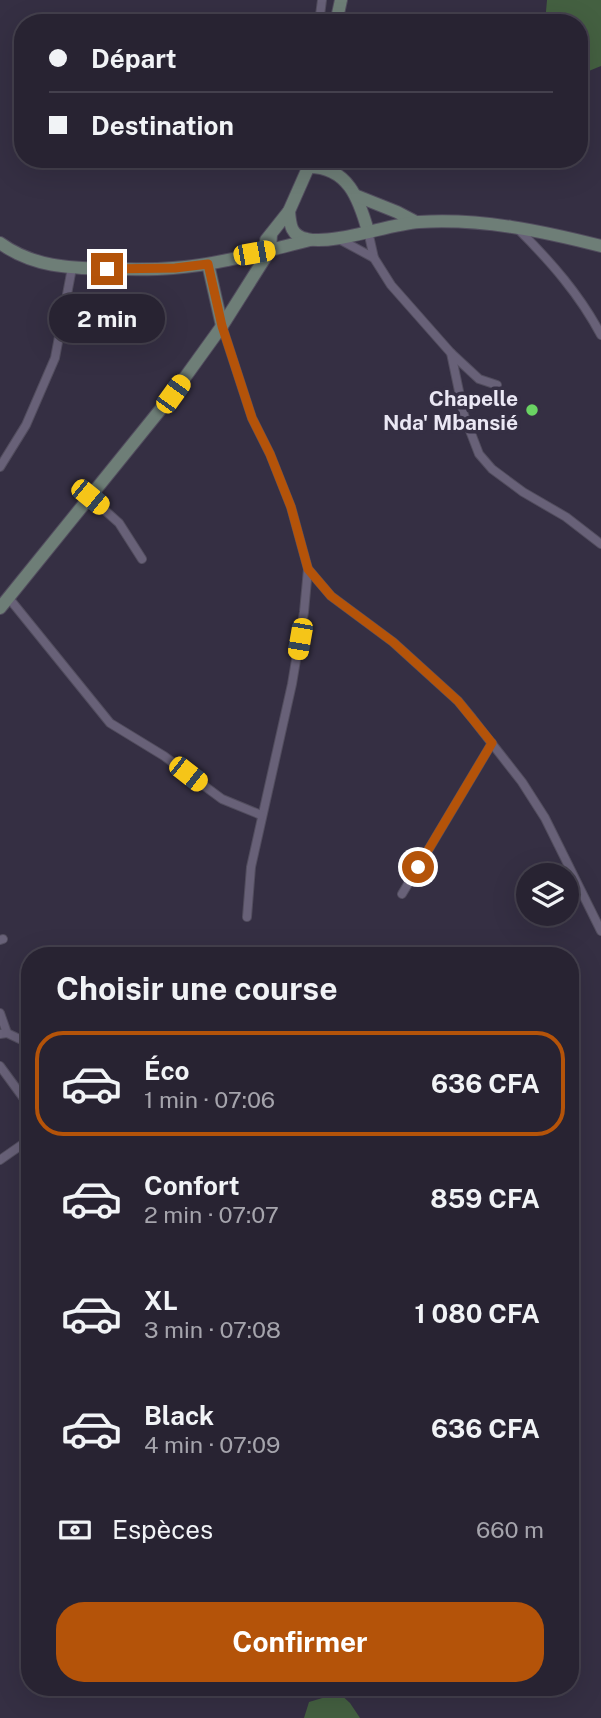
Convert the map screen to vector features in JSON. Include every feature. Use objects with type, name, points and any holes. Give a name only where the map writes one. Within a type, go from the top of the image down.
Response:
[{"type":"street","points":[[254,253],[289,211],[309,168]]},
{"type":"street","points":[[322,168],[342,177]]},
{"type":"street","points":[[337,168],[357,196],[374,258],[400,296],[451,353],[479,379],[497,385]]},
{"type":"street","points":[[357,196],[417,222]]},
{"type":"street","points":[[289,211],[293,232],[310,240]]},
{"type":"street","points":[[0,243],[26,258],[46,265],[146,269],[208,264],[310,240],[417,222],[517,228],[601,246]]},
{"type":"street","points":[[517,228],[570,285],[601,335]]},
{"type":"street","points":[[261,815],[222,799],[164,756],[110,723],[4,602],[173,394],[222,326],[270,250],[271,234]]},
{"type":"street","points":[[336,237],[374,258]]},
{"type":"street","points":[[208,264],[222,326],[252,418],[291,507],[308,569],[306,601],[292,684],[251,867],[247,917]]},
{"type":"street","points":[[0,467],[26,425],[55,358],[72,268]]},
{"type":"street","points":[[451,353],[464,415],[479,454],[492,469],[523,492],[566,517],[601,544]]},
{"type":"street","points":[[90,497],[119,523],[142,559]]},
{"type":"street","points":[[308,569],[331,596],[393,642],[450,694],[492,743],[545,818],[601,931]]},
{"type":"street","points":[[402,894],[492,743]]},
{"type":"street","points":[[0,1013],[4,1033],[21,1040]]},
{"type":"street","points":[[0,1066],[21,1095]]},
{"type":"street","points":[[0,1160],[21,1145]]},
{"type":"green space","points":[[547,0],[601,0],[601,66],[588,71],[588,14],[546,14]]},
{"type":"green space","points":[[329,1696],[342,1696],[360,1718],[304,1718],[309,1702]]},
{"type":"place","name":"Chapelle Nda' Mbansié","points":[[532,410]]},
{"type":"route","points":[[107,269],[175,268],[208,264],[222,326],[252,418],[291,507],[308,569],[331,596],[393,642],[458,701],[492,743],[418,867]]}]
